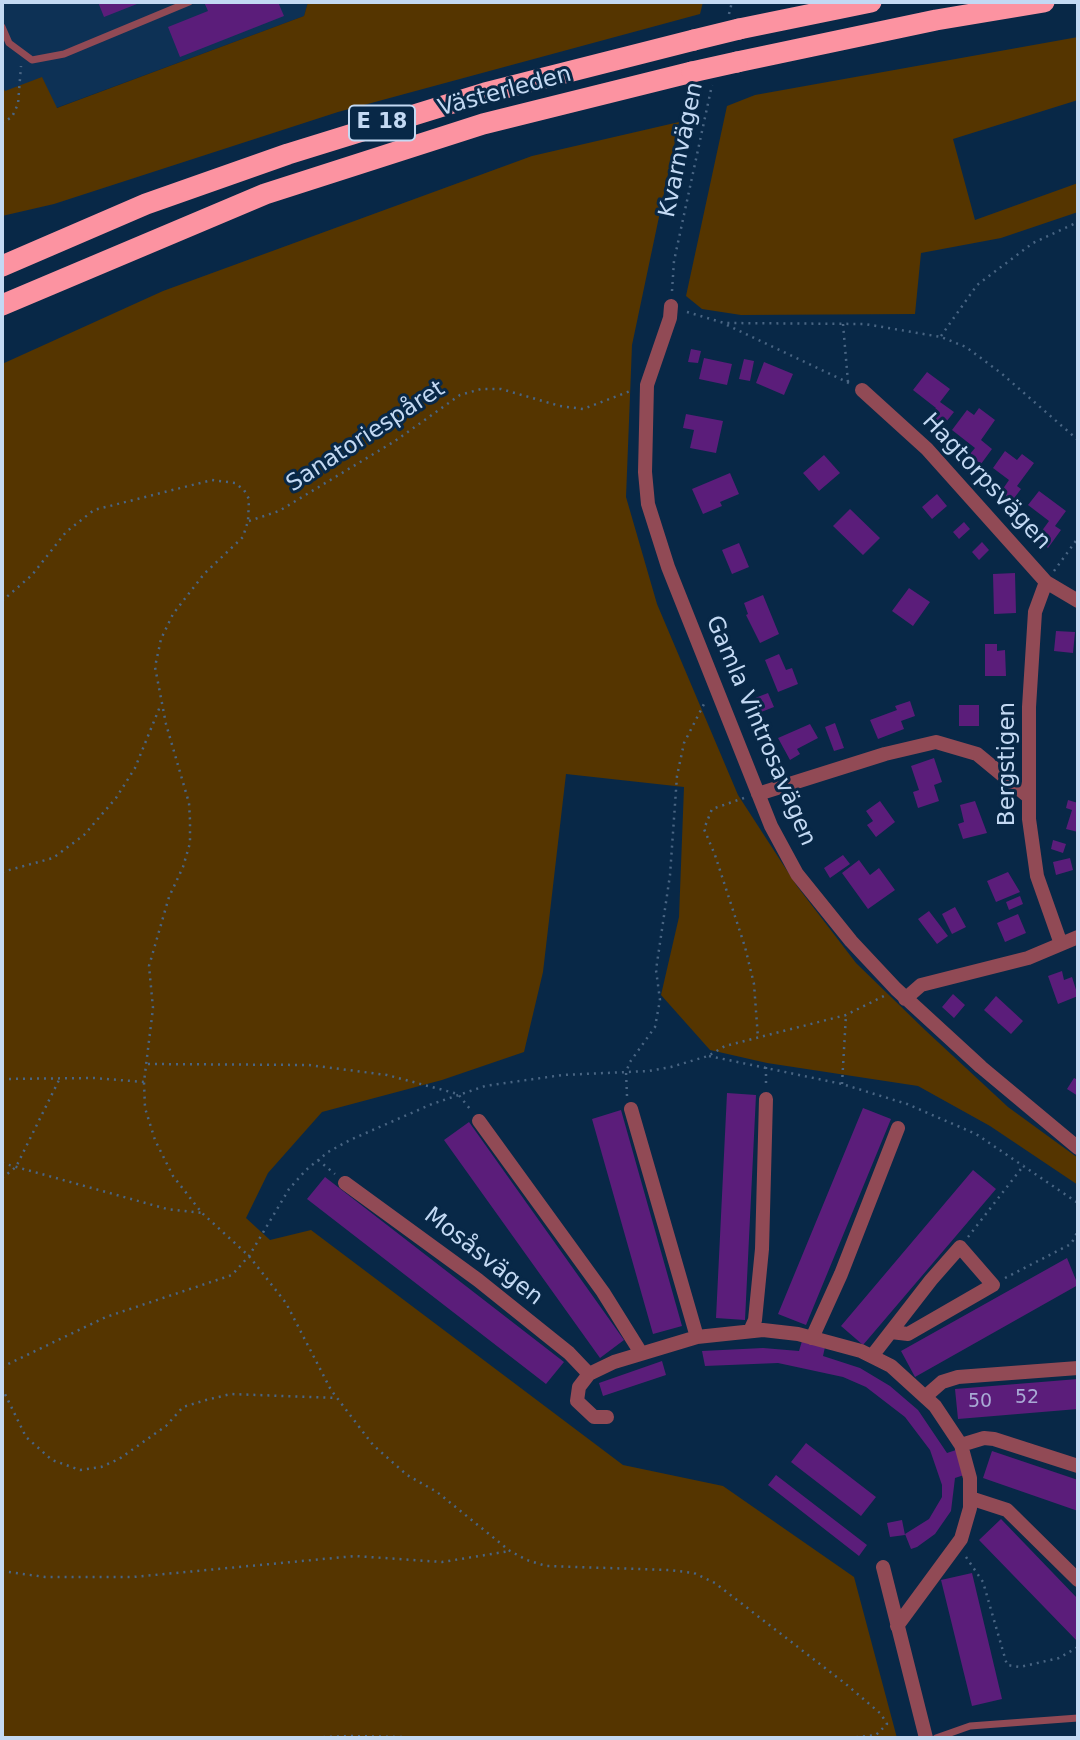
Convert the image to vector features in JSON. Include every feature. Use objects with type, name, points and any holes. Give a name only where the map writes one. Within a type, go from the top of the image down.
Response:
[{"type":"highway","name":"Västerleden","points":[[2,266],[146,204],[288,154],[485,93],[694,40],[734,22],[871,2]]},
{"type":"highway","name":"Västerleden","points":[[2,305],[226,209],[326,173],[483,124],[737,62],[936,20],[1044,2]]},
{"type":"street","name":"Gamla Vintrosavägen","points":[[671,306],[670,318],[647,386],[645,472],[648,504],[668,567],[758,794],[797,874],[851,941],[901,994],[981,1067],[1078,1147]]},
{"type":"street","name":"Hagtorpsvägen","points":[[862,390],[927,449],[1046,582],[1078,601]]},
{"type":"street","name":"Bergstigen","points":[[1046,582],[1035,612],[1029,797],[1037,876],[1061,944]]},
{"type":"street","points":[[758,794],[885,754],[936,742],[977,754],[1029,797]]},
{"type":"street","points":[[901,994],[921,985],[1028,958],[1078,937]]},
{"type":"street","points":[[750,1331],[755,1320],[762,1249],[766,1099]]},
{"type":"street","points":[[631,1109],[680,1269],[697,1337]]},
{"type":"street","points":[[479,1121],[596,1282],[641,1353]]},
{"type":"street","points":[[811,1338],[841,1274],[898,1128]]},
{"type":"street","name":"Mosåsvägen","points":[[345,1183],[478,1280],[569,1353],[589,1374]]},
{"type":"street","points":[[872,1356],[891,1332],[960,1247],[993,1285],[908,1334],[891,1332]]},
{"type":"street","points":[[607,1417],[594,1417],[584,1411],[577,1401],[579,1387],[589,1374],[641,1353],[697,1337],[750,1331],[811,1338],[872,1356],[902,1374],[926,1396],[961,1445],[967,1461],[970,1498],[965,1528],[958,1544],[897,1626]]},
{"type":"street","points":[[926,1396],[942,1382],[958,1377],[1078,1368]]},
{"type":"street","points":[[961,1445],[984,1438],[995,1439],[1078,1466]]},
{"type":"street","points":[[970,1498],[1007,1510],[1078,1580]]},
{"type":"street","points":[[883,1567],[926,1738]]},
{"type":"lane","points":[[2,27],[9,43],[32,60],[64,54],[189,2]]},
{"type":"lane","points":[[936,1738],[970,1726],[1078,1718]]},
{"type":"path","points":[[732,2],[734,22]]},
{"type":"path","points":[[2,123],[12,117],[18,104],[22,52]]},
{"type":"path","name":"Kvarnvägen","points":[[671,306],[674,261],[713,83]]},
{"type":"path","points":[[941,337],[977,285],[1033,243],[1078,222]]},
{"type":"path","points":[[671,306],[724,323],[862,390]]},
{"type":"path","points":[[724,323],[895,327],[941,337],[965,346],[1001,373],[1078,440]]},
{"type":"path","points":[[843,324],[848,382]]},
{"type":"path","name":"Sanatoriespåret","points":[[2,601],[32,575],[78,520],[103,506],[212,480],[225,481],[235,483],[244,490],[249,499],[248,521],[279,511],[395,441],[438,408],[460,396],[481,389],[501,388],[561,406],[583,409],[647,386]]},
{"type":"path","points":[[1046,582],[1078,538]]},
{"type":"path","points":[[631,1109],[626,1072],[655,1027],[660,1000],[656,970],[670,875],[677,776],[684,743],[694,719],[715,687]]},
{"type":"path","points":[[2,872],[53,859],[84,835],[116,798],[135,768],[161,704]]},
{"type":"path","points":[[758,794],[712,809],[704,829],[746,947],[754,984],[758,1038]]},
{"type":"path","points":[[2,1367],[106,1317],[232,1275],[249,1256],[289,1189],[318,1160],[350,1140],[458,1094],[562,1075],[671,1067],[758,1038],[846,1015],[901,994]]},
{"type":"path","points":[[842,1084],[846,1015]]},
{"type":"path","points":[[148,1064],[309,1065],[387,1075],[458,1094],[479,1121]]},
{"type":"path","points":[[2,1178],[16,1167],[60,1078]]},
{"type":"path","points":[[2,1079],[60,1078],[144,1082]]},
{"type":"path","points":[[318,1160],[345,1183]]},
{"type":"path","points":[[2,1163],[167,1209],[202,1213]]},
{"type":"path","points":[[960,1247],[1024,1165]]},
{"type":"path","points":[[993,1285],[1071,1244],[1078,1231]]},
{"type":"path","points":[[2,1388],[26,1437],[52,1460],[80,1470],[101,1467],[119,1459],[166,1426],[183,1407],[206,1400],[231,1394],[337,1398]]},
{"type":"path","points":[[958,1544],[983,1582],[1007,1665],[1020,1667],[1059,1658],[1078,1647]]},
{"type":"path","points":[[2,1571],[45,1577],[133,1577],[355,1556],[442,1562],[510,1551]]},
{"type":"path","points":[[302,1738],[448,1738]]},
{"type":"shaded area","points":[[2,2],[308,2],[304,16],[56,108],[5,92],[2,85]]},
{"type":"shaded area","points":[[308,2],[703,2],[700,14],[338,112],[54,204],[2,216],[2,85],[5,91],[42,77],[57,108],[304,16]]},
{"type":"shaded area","points":[[1078,37],[1078,100],[953,139],[975,220],[1078,183],[1078,212],[1001,238],[921,253],[915,314],[741,315],[702,309],[686,296],[727,106],[755,95]]},
{"type":"shaded area","points":[[679,122],[632,345],[626,497],[657,604],[738,795],[797,886],[856,963],[925,1030],[1008,1107],[1078,1158],[1078,1185],[990,1126],[918,1086],[767,1063],[710,1050],[661,995],[679,917],[684,787],[566,774],[543,972],[524,1052],[442,1080],[322,1112],[268,1173],[246,1218],[270,1240],[311,1230],[623,1465],[723,1486],[854,1577],[897,1738],[2,1738],[2,364],[163,291],[532,156]]},
{"type":"building","points":[[98,2],[142,2],[104,17]]},
{"type":"building","points":[[204,2],[278,2],[284,16],[180,57],[168,27],[208,11]]},
{"type":"building","points":[[691,349],[701,351],[698,363],[688,362]]},
{"type":"building","points":[[704,358],[732,364],[727,385],[699,379]]},
{"type":"building","points":[[744,359],[754,361],[750,381],[739,379]]},
{"type":"building","points":[[764,362],[793,374],[784,395],[756,383]]},
{"type":"building","points":[[927,372],[950,389],[940,402],[954,412],[942,427],[929,417],[936,408],[913,390]]},
{"type":"building","points":[[979,408],[995,420],[981,440],[992,449],[981,464],[969,455],[975,448],[952,430],[967,410],[974,415]]},
{"type":"building","points":[[686,414],[723,421],[716,453],[690,448],[694,430],[683,428]]},
{"type":"building","points":[[1005,451],[1017,460],[1022,454],[1034,463],[1017,486],[1021,489],[1009,505],[998,496],[1009,480],[993,468]]},
{"type":"building","points":[[824,455],[840,473],[819,491],[803,473]]},
{"type":"building","points":[[730,473],[739,494],[720,502],[722,506],[703,514],[692,489]]},
{"type":"building","points":[[1039,491],[1066,511],[1055,526],[1061,530],[1048,548],[1036,539],[1049,521],[1028,505]]},
{"type":"building","points":[[937,494],[947,506],[932,519],[922,507]]},
{"type":"building","points":[[850,509],[880,538],[863,555],[833,526]]},
{"type":"building","points":[[964,522],[970,529],[959,539],[953,532]]},
{"type":"building","points":[[982,542],[989,550],[979,560],[972,552]]},
{"type":"building","points":[[739,543],[749,567],[732,574],[722,550]]},
{"type":"building","points":[[1015,573],[1016,613],[994,614],[993,574]]},
{"type":"building","points":[[909,588],[930,602],[913,626],[892,611]]},
{"type":"building","points":[[763,595],[779,634],[760,643],[746,615],[748,614],[744,603]]},
{"type":"building","points":[[1056,631],[1075,632],[1073,653],[1054,651]]},
{"type":"building","points":[[985,644],[997,644],[997,651],[1005,650],[1006,676],[985,676]]},
{"type":"building","points":[[779,654],[786,670],[792,668],[798,684],[778,692],[765,660]]},
{"type":"building","points":[[768,693],[774,707],[756,714],[750,700]]},
{"type":"building","points":[[910,701],[915,716],[901,721],[904,729],[878,739],[870,720],[897,710],[895,706]]},
{"type":"building","points":[[959,705],[979,705],[979,726],[959,726]]},
{"type":"building","points":[[835,723],[844,748],[834,751],[825,727]]},
{"type":"building","points":[[810,724],[818,738],[797,749],[800,754],[790,760],[778,738]]},
{"type":"building","points":[[934,758],[942,782],[934,785],[939,801],[918,808],[913,792],[919,790],[911,766]]},
{"type":"building","points":[[1068,800],[1078,803],[1078,832],[1066,829],[1072,810],[1066,808]]},
{"type":"building","points":[[880,801],[895,822],[876,837],[867,825],[873,821],[866,811]]},
{"type":"building","points":[[975,801],[987,833],[963,839],[958,824],[964,822],[960,805]]},
{"type":"building","points":[[1053,840],[1066,844],[1063,853],[1051,849]]},
{"type":"building","points":[[843,855],[850,864],[830,878],[824,868]]},
{"type":"building","points":[[1070,858],[1073,870],[1056,875],[1053,862]]},
{"type":"building","points":[[859,860],[870,875],[879,868],[895,890],[868,909],[842,873]]},
{"type":"building","points":[[1008,872],[1020,892],[996,902],[987,881]]},
{"type":"building","points":[[1020,896],[1023,904],[1009,910],[1006,902]]},
{"type":"building","points":[[955,907],[966,927],[952,934],[942,914]]},
{"type":"building","points":[[929,911],[948,936],[937,944],[918,919]]},
{"type":"building","points":[[1018,914],[1026,933],[1005,942],[997,923]]},
{"type":"building","points":[[1062,971],[1064,980],[1072,977],[1078,996],[1058,1004],[1048,976]]},
{"type":"building","points":[[953,994],[965,1005],[954,1018],[942,1007]]},
{"type":"building","points":[[996,996],[1023,1021],[1011,1034],[984,1010]]},
{"type":"building","points":[[1074,1078],[1078,1080],[1078,1096],[1067,1089]]},
{"type":"building","points":[[727,1093],[756,1095],[745,1320],[716,1318]]},
{"type":"building","points":[[863,1108],[891,1119],[806,1325],[778,1314]]},
{"type":"building","points":[[621,1110],[682,1326],[653,1334],[592,1119]]},
{"type":"building","points":[[469,1122],[624,1340],[600,1358],[444,1140]]},
{"type":"building","points":[[973,1170],[996,1189],[863,1345],[841,1326]]},
{"type":"building","points":[[325,1177],[564,1362],[546,1384],[307,1199]]},
{"type":"building","points":[[1067,1258],[1078,1285],[915,1377],[901,1351]]},
{"type":"building","points":[[802,1341],[825,1347],[823,1356],[860,1368],[890,1386],[918,1410],[947,1453],[956,1450],[964,1475],[955,1478],[951,1511],[935,1534],[917,1547],[911,1549],[905,1534],[929,1519],[942,1497],[942,1485],[930,1450],[905,1417],[866,1387],[843,1377],[778,1363],[705,1366],[702,1351],[763,1348],[799,1351]]},
{"type":"building","points":[[662,1361],[666,1375],[603,1396],[599,1383]]},
{"type":"building","points":[[1078,1379],[1078,1409],[958,1419],[955,1389]]},
{"type":"building","points":[[806,1443],[876,1497],[861,1516],[791,1462]]},
{"type":"building","points":[[992,1451],[1078,1480],[1078,1511],[983,1478]]},
{"type":"building","points":[[776,1475],[867,1545],[859,1556],[768,1485]]},
{"type":"building","points":[[1001,1519],[1078,1599],[1078,1642],[979,1540]]},
{"type":"building","points":[[902,1520],[905,1535],[890,1537],[887,1523]]},
{"type":"building","points":[[972,1573],[1002,1699],[972,1706],[941,1580]]}]
